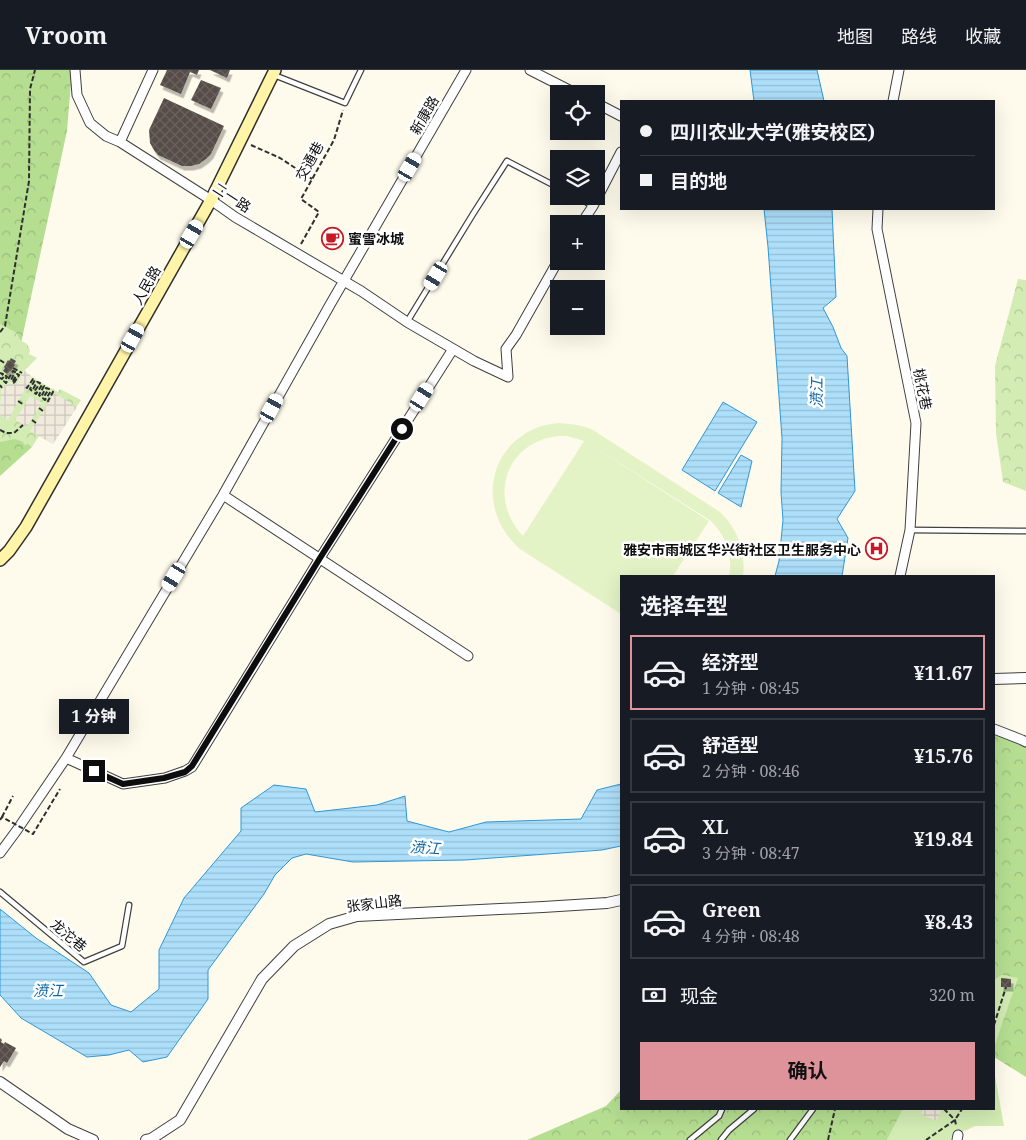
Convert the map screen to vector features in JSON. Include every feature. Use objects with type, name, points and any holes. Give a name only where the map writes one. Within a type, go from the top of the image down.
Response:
[{"type":"main road","name":"人民路","points":[[0,560],[26,527],[211,200],[274,72]]},
{"type":"street","name":"二一路","points":[[75,70],[77,95],[90,122],[106,136],[120,142],[235,217],[361,291],[407,322],[474,361],[508,377],[506,349],[553,270]]},
{"type":"street","points":[[120,142],[153,70]]},
{"type":"street","name":"新康路","points":[[0,853],[66,758],[223,495],[331,303],[466,70]]},
{"type":"street","points":[[530,70],[559,85]]},
{"type":"street","points":[[893,100],[900,70]]},
{"type":"street","points":[[605,108],[620,116]]},
{"type":"street","points":[[587,215],[620,154]]},
{"type":"street","name":"桃花巷","points":[[878,210],[878,228],[916,423],[910,530],[900,575]]},
{"type":"street","points":[[66,758],[123,784],[164,778],[185,772],[192,766],[320,558],[453,349]]},
{"type":"street","points":[[223,495],[468,656]]},
{"type":"street","points":[[995,679],[1026,678]]},
{"type":"street","points":[[995,729],[1026,742]]},
{"type":"street","name":"张家山路","points":[[146,1140],[151,1139],[180,1120],[262,979],[294,946],[329,924],[357,916],[543,907],[607,903],[620,900]]},
{"type":"street","points":[[0,1082],[68,1129],[93,1140]]},
{"type":"lane","points":[[274,72],[346,103],[360,70]]},
{"type":"lane","points":[[407,322],[507,161],[550,183]]},
{"type":"lane","points":[[910,530],[1026,531]]},
{"type":"lane","name":"龙沱巷","points":[[0,892],[84,962],[122,946],[129,905]]},
{"type":"lane","points":[[690,1140],[719,1116],[722,1110]]},
{"type":"lane","points":[[720,1140],[753,1110]]},
{"type":"lane","points":[[790,1140],[812,1110]]},
{"type":"path","points":[[0,332],[5,326],[29,180],[30,89],[35,70]]},
{"type":"path","name":"交通巷","points":[[297,252],[319,212],[301,199],[334,140],[346,103]]},
{"type":"path","points":[[251,145],[280,158],[312,179]]},
{"type":"path","points":[[0,360],[6,364]]},
{"type":"path","points":[[13,368],[22,373]]},
{"type":"path","points":[[0,373],[3,374],[0,378],[2,379],[5,375],[4,381],[6,382],[12,371],[15,372],[10,380],[12,381],[17,374],[19,375],[14,382],[16,384]]},
{"type":"path","points":[[26,387],[33,379],[35,380],[30,389],[32,391],[37,382],[40,383],[34,392],[36,394],[42,385],[44,386],[38,395],[41,397],[46,388],[49,389],[43,398],[45,400],[51,391],[53,392],[49,402]]},
{"type":"path","points":[[18,401],[24,405]]},
{"type":"path","points":[[39,408],[43,411]]},
{"type":"path","points":[[32,420],[36,423]]},
{"type":"path","points":[[0,430],[6,433],[14,433],[23,425]]},
{"type":"path","points":[[13,796],[1,818],[33,834],[60,789]]},
{"type":"path","points":[[995,1022],[1006,987]]},
{"type":"path","points":[[828,1140],[835,1110]]},
{"type":"path","points":[[945,1110],[955,1120],[957,1137]]},
{"type":"path","points":[[926,1140],[955,1120],[961,1110]]},
{"type":"green space","points":[[0,70],[72,70],[67,131],[18,357],[0,359]]},
{"type":"green space","points":[[1018,279],[1026,280],[1026,491],[1003,482],[996,433],[995,366]]},
{"type":"green space","points":[[0,324],[17,333],[20,340],[27,344],[30,350],[29,354],[37,358],[24,371],[58,392],[60,389],[81,400],[53,444],[39,436],[32,447],[29,444],[24,445],[23,442],[15,439],[0,442]]},
{"type":"green space","points":[[0,414],[32,447],[0,476]]},
{"type":"green space","points":[[559,423],[593,430],[720,512],[732,526],[739,541],[743,558],[743,575],[729,575],[730,561],[727,546],[721,533],[711,521],[585,441],[709,521],[674,575],[620,575],[620,613],[520,549],[507,535],[498,518],[493,501],[493,484],[497,467],[506,451],[519,438],[544,425]],"holes":[[[567,436],[584,441],[523,536],[514,524],[508,511],[505,497],[505,484],[509,471],[516,459],[526,449],[544,439]]]},
{"type":"green space","points":[[995,729],[1026,742],[1026,1077],[995,1058],[995,1044],[1018,978],[1002,975],[995,979]]},
{"type":"green space","points":[[1002,975],[1019,978],[995,1044],[995,979]]},
{"type":"green space","points":[[995,1076],[1004,1126],[975,1126],[952,1137],[951,1140],[887,1140],[902,1110],[995,1110]]},
{"type":"green space","points":[[620,1091],[620,1110],[902,1110],[887,1140],[527,1140],[606,1106]]},
{"type":"shaded area","points":[[24,370],[32,377],[8,420],[0,415],[1,389],[10,382],[16,385]]},
{"type":"shaded area","points":[[54,393],[77,407],[53,444],[30,431]]},
{"type":"shaded area","points":[[30,396],[42,403],[27,427],[15,420]]},
{"type":"shaded area","points":[[923,1110],[942,1110],[936,1121],[921,1114]]},
{"type":"water","points":[[750,70],[817,70],[824,100],[754,100]]},
{"type":"water","name":"𣸣江","points":[[764,210],[832,210],[836,297],[823,308],[841,348],[847,356],[855,491],[837,519],[848,538],[842,575],[775,575],[779,561],[783,520],[781,492],[782,438]]},
{"type":"water","points":[[723,402],[757,422],[715,491],[682,470]]},
{"type":"water","points":[[741,455],[752,461],[741,507],[718,493]]},
{"type":"water","name":"𣸣江","points":[[620,784],[620,846],[602,850],[465,860],[353,862],[306,854],[292,858],[275,875],[264,894],[208,970],[208,999],[167,1057],[143,1062],[129,1050],[109,1055],[87,1057],[21,1018],[0,995],[0,909],[36,938],[89,973],[111,1005],[131,1012],[159,989],[159,950],[184,898],[241,831],[241,808],[274,785],[306,789],[315,812],[377,805],[405,796],[407,821],[449,832],[486,822],[581,819],[597,790]]},
{"type":"building","points":[[167,70],[199,70],[197,75],[190,72],[181,94],[160,85]]},
{"type":"building","points":[[210,70],[230,70],[227,78]]},
{"type":"building","points":[[201,80],[221,88],[211,109],[191,100]]},
{"type":"building","points":[[164,98],[224,126],[211,154],[199,164],[182,166],[158,155],[150,143],[149,130]]},
{"type":"building","points":[[11,358],[16,361],[15,365],[7,374],[3,371],[4,367]]},
{"type":"building","points":[[1001,978],[1011,979],[1011,987],[1001,987]]},
{"type":"building","points":[[0,1038],[4,1044],[5,1042],[16,1048],[7,1063],[4,1061],[0,1067]]},
{"type":"place","name":"蜜雪冰城","points":[[332,238]]},
{"type":"place","name":"雅安市雨城区华兴街社区卫生服务中心","points":[[877,549]]},
{"type":"route","points":[[94,771],[123,784],[164,778],[185,772],[192,766],[402,429]]}]
